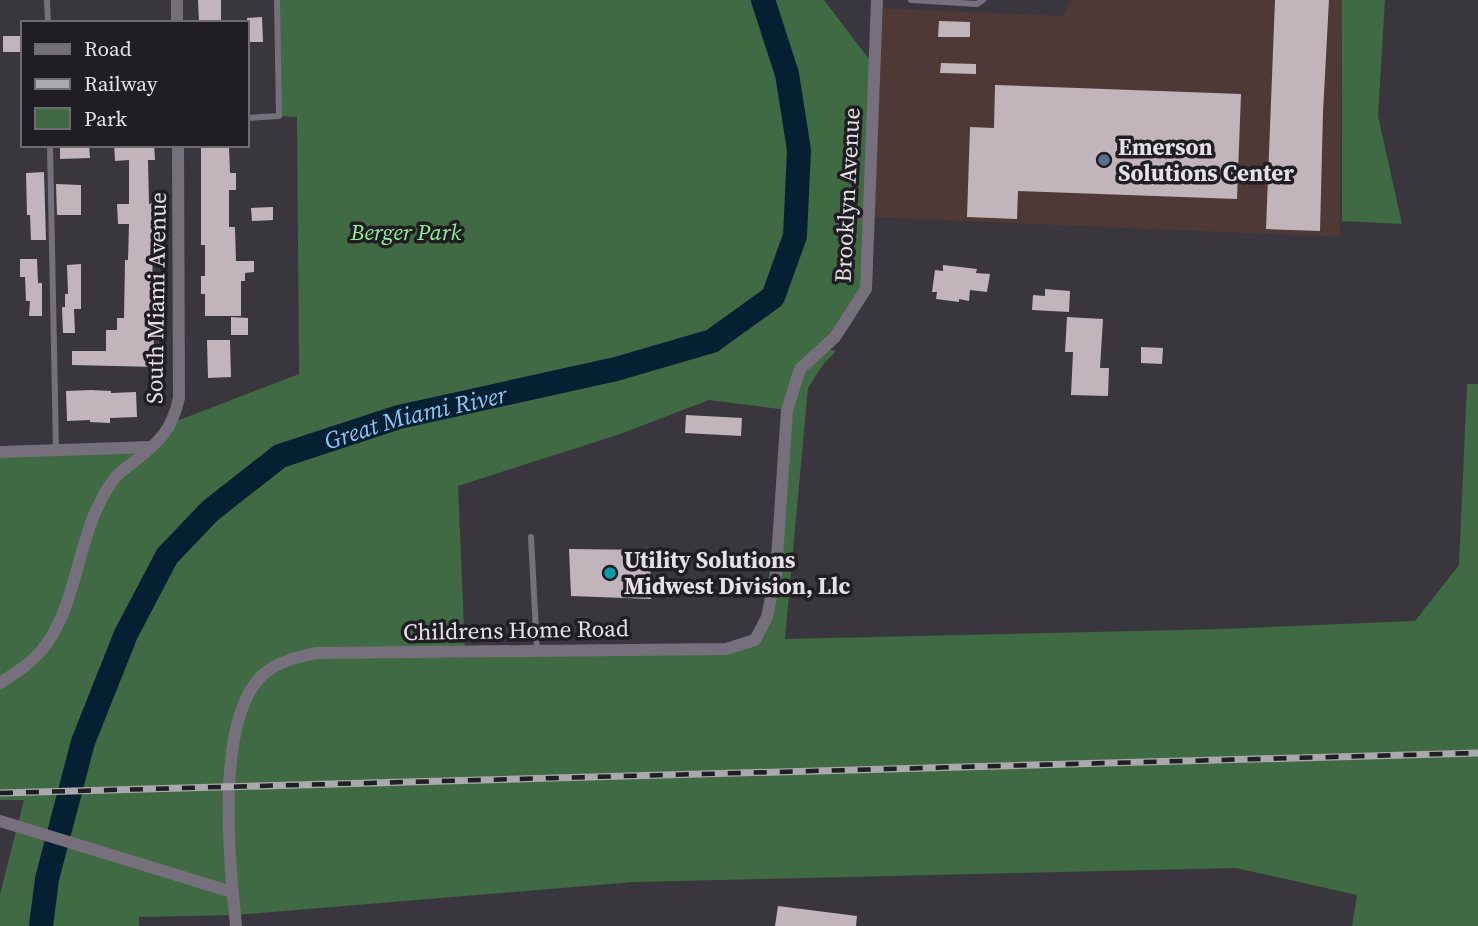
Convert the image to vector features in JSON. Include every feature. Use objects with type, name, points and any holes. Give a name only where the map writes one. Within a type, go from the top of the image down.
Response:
[{"type":"street","points":[[177,0],[177,21]]},
{"type":"street","name":"Brooklyn Avenue","points":[[800,369],[835,337],[866,289],[877,0]]},
{"type":"street","name":"South Miami Avenue","points":[[0,682],[24,668],[46,645],[65,608],[85,536],[98,505],[116,477],[152,447],[174,422],[179,398],[178,147]]},
{"type":"street","name":"Childrens Home Road","points":[[236,926],[232,892],[229,792],[232,744],[239,713],[250,690],[266,671],[288,660],[316,653],[726,649],[755,640],[767,617],[776,573],[787,410],[800,369]]},
{"type":"street","points":[[0,452],[152,447]]},
{"type":"street","points":[[0,821],[232,892]]},
{"type":"lane","points":[[47,0],[48,21]]},
{"type":"lane","points":[[248,118],[279,116],[277,0]]},
{"type":"lane","points":[[911,0],[977,4],[983,0]]},
{"type":"lane","points":[[50,147],[57,450]]},
{"type":"lane","points":[[531,537],[537,651]]},
{"type":"shaded area","points":[[1071,0],[1342,0],[1340,237],[869,217],[877,8],[1063,16]]},
{"type":"green space","name":"Berger Park","points":[[277,0],[824,0],[875,67],[866,289],[822,348],[836,351],[822,366],[808,388],[785,639],[1223,629],[1415,621],[1459,565],[1467,384],[1478,384],[1478,926],[1352,926],[1357,895],[1236,868],[634,882],[235,915],[139,917],[139,926],[0,926],[0,894],[24,800],[0,800],[0,452],[152,447],[174,422],[299,374],[297,117],[279,116]],"holes":[[[709,400],[787,410],[767,617],[755,640],[726,649],[465,652],[458,486],[620,434]]]},
{"type":"green space","points":[[1342,0],[1385,0],[1378,116],[1402,224],[1342,221]]},
{"type":"building","points":[[198,0],[221,0],[221,21],[199,21]]},
{"type":"building","points":[[1275,0],[1329,0],[1320,231],[1266,229]]},
{"type":"building","points":[[262,17],[263,42],[248,42],[247,18]]},
{"type":"building","points":[[939,21],[970,22],[970,37],[938,37]]},
{"type":"building","points":[[3,36],[21,36],[21,52],[3,52]]},
{"type":"building","points":[[941,63],[976,64],[976,74],[940,73]]},
{"type":"building","name":"Emerson Solutions Center","points":[[995,85],[1241,94],[1237,199],[1018,191],[1017,219],[967,217],[970,127],[994,128]]},
{"type":"building","points":[[60,147],[89,147],[90,158],[60,159]]},
{"type":"building","points":[[114,147],[154,147],[155,160],[148,160],[149,204],[153,203],[154,234],[157,234],[157,251],[153,251],[151,318],[154,349],[158,349],[158,367],[72,365],[72,351],[106,351],[106,330],[117,330],[117,318],[124,318],[129,224],[118,224],[117,204],[129,204],[129,160],[115,161]]},
{"type":"building","points":[[229,147],[230,173],[236,173],[236,190],[229,190],[229,227],[235,227],[236,261],[254,261],[254,272],[245,273],[245,281],[241,281],[241,316],[205,316],[205,294],[201,294],[201,276],[205,276],[205,245],[201,245],[201,148]]},
{"type":"building","points":[[44,172],[46,240],[31,240],[30,215],[27,215],[26,173]]},
{"type":"building","points":[[56,184],[81,185],[81,215],[57,215]]},
{"type":"building","points":[[273,207],[273,220],[252,221],[251,208]]},
{"type":"building","points":[[20,259],[37,259],[38,283],[42,283],[42,316],[29,316],[30,301],[26,301],[25,277],[20,277]]},
{"type":"building","points":[[81,264],[81,309],[74,309],[75,333],[63,333],[62,307],[65,307],[65,294],[68,294],[67,265]]},
{"type":"building","points":[[943,265],[977,269],[976,273],[990,274],[987,292],[970,290],[969,301],[936,299],[937,292],[932,292],[935,270],[943,271]]},
{"type":"building","points":[[1045,289],[1070,291],[1069,312],[1032,310],[1033,295],[1045,296]]},
{"type":"building","points":[[231,317],[248,318],[248,335],[231,335]]},
{"type":"building","points":[[1067,317],[1103,319],[1100,368],[1109,368],[1108,396],[1071,395],[1073,352],[1065,352]]},
{"type":"building","points":[[207,340],[230,340],[231,377],[208,378]]},
{"type":"building","points":[[1141,347],[1163,348],[1162,364],[1141,363]]},
{"type":"building","points":[[91,390],[111,393],[136,392],[137,417],[110,418],[110,423],[67,421],[66,391]]},
{"type":"building","points":[[686,415],[742,418],[741,436],[685,433]]},
{"type":"building","name":"Utility Solutions Midwest Division, Llc","points":[[569,549],[650,550],[651,599],[571,596]]},
{"type":"building","points":[[778,906],[857,916],[856,926],[775,926]]},
{"type":"waterway","name":"Great Miami River","points":[[41,926],[47,879],[83,742],[126,634],[167,556],[210,511],[280,456],[399,417],[616,369],[712,341],[773,297],[795,236],[799,150],[787,74],[763,0]]},
{"type":"railway","points":[[0,793],[1478,753]]},
{"type":"place","name":"Emerson Solutions Center","points":[[1104,160]]},
{"type":"place","name":"Utility Solutions Midwest Division, Llc","points":[[610,573]]}]
